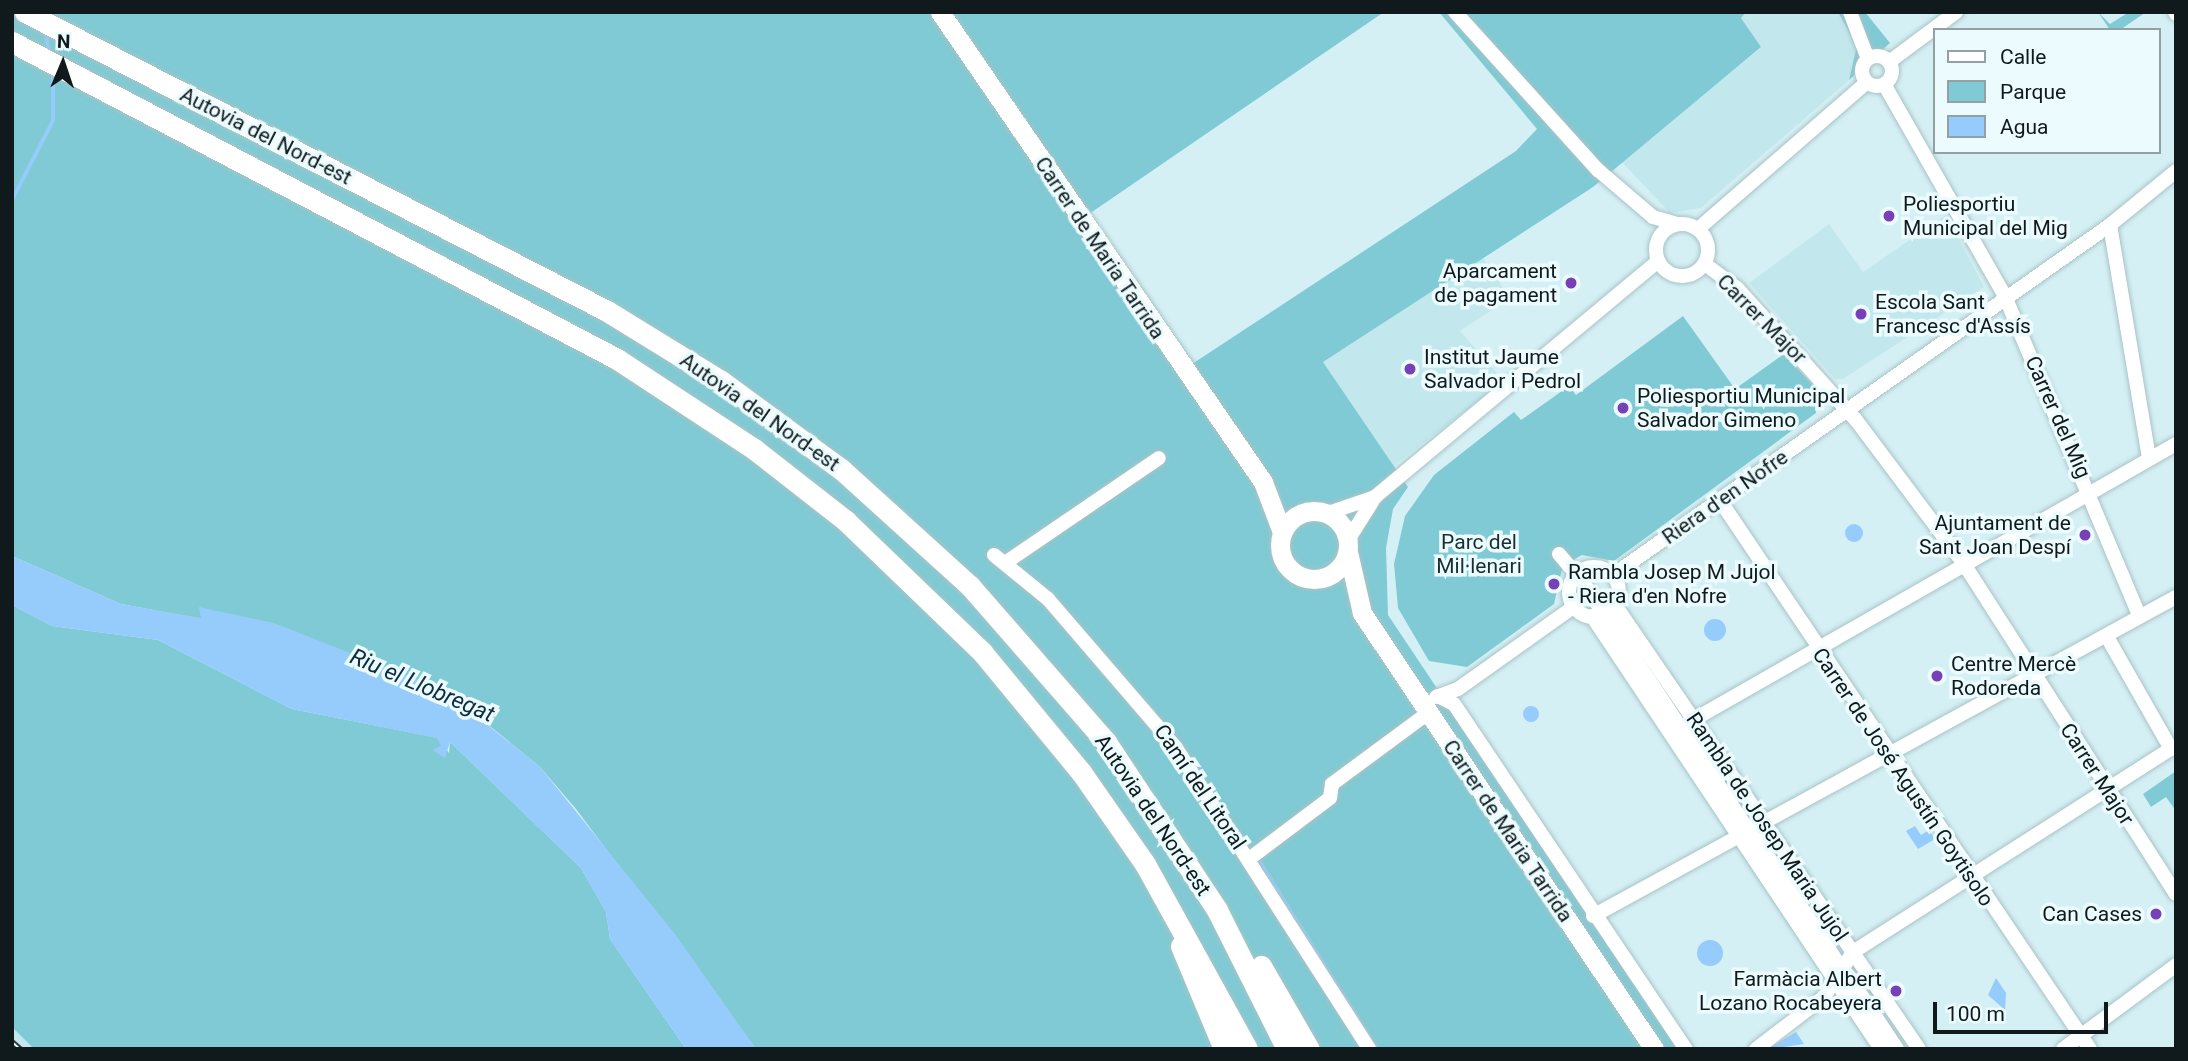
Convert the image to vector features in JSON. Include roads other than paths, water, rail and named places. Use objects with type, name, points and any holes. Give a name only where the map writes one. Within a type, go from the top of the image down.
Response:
[{"type":"highway","name":"Autovia del Nord-est","points":[[25,12],[570,291],[692,362],[784,425],[884,505],[1010,628],[1106,743],[1178,846],[1287,1049]]},
{"type":"highway","name":"Autovia del Nord-est","points":[[12,42],[47,64],[572,334],[754,449],[881,552],[982,652],[1065,750],[1146,864],[1247,1049]]},
{"type":"highway","points":[[12,49],[47,64]]},
{"type":"highway","points":[[1178,846],[1258,960],[1309,1049]]},
{"type":"highway","points":[[1146,864],[1224,1049]]},
{"type":"main road","name":"Carrer de Maria Tarrida","points":[[940,12],[1263,482],[1282,532]]},
{"type":"main road","name":"Carrer de Maria Tarrida","points":[[1263,482],[1321,512]]},
{"type":"main road","points":[[1321,512],[1348,546],[1333,573],[1309,579],[1284,562],[1282,532],[1294,516],[1321,512]]},
{"type":"main road","name":"Carrer de Maria Tarrida","points":[[1348,546],[1362,613]]},
{"type":"main road","name":"Carrer de Maria Tarrida","points":[[1309,579],[1362,613],[1429,703],[1654,1049]]},
{"type":"street","points":[[1455,12],[1588,160],[1653,217],[1698,229],[1708,245],[1705,264],[1680,277],[1658,261]]},
{"type":"street","points":[[1850,12],[1868,59]]},
{"type":"street","points":[[1935,28],[1956,12]]},
{"type":"street","points":[[1868,59],[1889,62],[1932,30]]},
{"type":"street","points":[[1866,83],[1861,70],[1868,59]]},
{"type":"street","points":[[1698,229],[1866,83],[1884,84],[1892,73],[1889,62]]},
{"type":"street","name":"Carrer del Mig","points":[[1884,84],[2004,294],[2091,493],[2140,617]]},
{"type":"street","name":"Riera d'en Nofre","points":[[1613,575],[1721,502],[2004,294],[2110,225],[2176,171]]},
{"type":"street","points":[[1653,217],[1658,261]]},
{"type":"street","points":[[1657,241],[1678,224]]},
{"type":"street","points":[[2110,225],[2149,459]]},
{"type":"street","points":[[1348,546],[1375,497],[1658,261]]},
{"type":"street","name":"Carrer Major","points":[[1705,264],[1737,288],[1847,408],[1964,564],[2033,677],[2176,894]]},
{"type":"street","points":[[1693,720],[1820,651],[1964,564],[2176,444]]},
{"type":"street","name":"Camí del Litoral","points":[[1159,458],[999,559],[1048,599],[1131,692],[1249,859],[1369,1049]]},
{"type":"street","points":[[1321,512],[1375,497]]},
{"type":"street","name":"Carrer de José Agustín Goytisolo","points":[[1721,502],[1890,753],[1968,877],[2090,1049]]},
{"type":"street","points":[[1559,554],[1570,567]]},
{"type":"street","points":[[1249,859],[1330,798],[1332,784],[1429,703],[1458,689],[1574,606],[1602,609],[1619,590],[1613,575],[1592,567],[1578,573],[1570,588],[1574,606]]},
{"type":"street","name":"Rambla de Josep Maria Jujol","points":[[1581,579],[1746,834],[1841,973],[1897,1049]]},
{"type":"street","points":[[1593,916],[2176,597]]},
{"type":"street","name":"Rambla de Josep Maria Jujol","points":[[1602,609],[1693,720],[1919,1049]]},
{"type":"street","name":"Rambla de Josep Maria Jujol","points":[[1611,622],[1746,834]]},
{"type":"street","points":[[1756,1049],[1824,997],[1853,952],[2104,786],[2171,749],[2107,637]]},
{"type":"street","name":"Carrer de Maria Tarrida","points":[[1458,689],[1454,704],[1593,916],[1686,1049]]},
{"type":"street","name":"Carrer de Maria Tarrida","points":[[1429,703],[1454,704]]},
{"type":"street","points":[[2063,1049],[2176,965]]},
{"type":"street","name":"Rambla de Josep Maria Jujol","points":[[1841,973],[1881,1049]]},
{"type":"water","points":[[1854,524],[1860,527],[1863,533],[1860,539],[1854,542],[1848,539],[1845,533],[1848,527]]},
{"type":"water","name":"Riu el Llobregat","points":[[12,556],[121,604],[201,618],[199,607],[274,623],[444,690],[540,767],[675,934],[756,1049],[686,1049],[610,939],[606,912],[581,868],[450,742],[445,758],[432,750],[441,746],[437,738],[292,709],[158,640],[52,626],[12,605]]},
{"type":"water","points":[[1715,619],[1723,622],[1726,630],[1723,638],[1715,641],[1707,638],[1704,630],[1707,622]]},
{"type":"water","points":[[1528,706],[1534,706],[1539,714],[1537,720],[1528,722],[1523,717],[1523,711]]},
{"type":"water","points":[[1915,826],[1921,835],[1929,830],[1935,839],[1918,849],[1906,831]]},
{"type":"water","points":[[1710,940],[1719,944],[1723,953],[1719,962],[1710,966],[1701,962],[1697,953],[1701,944]]},
{"type":"water","points":[[1996,978],[2006,993],[2005,1010],[1988,995]]},
{"type":"water","points":[[1796,1032],[1804,1044],[1772,1049],[1771,1047]]},
{"type":"waterway","points":[[46,31],[49,51]]},
{"type":"waterway","points":[[12,200],[53,121],[53,73]]},
{"type":"waterway","points":[[1259,860],[1377,1049]]},
{"type":"railway","points":[[12,1042],[20,1049]]},
{"type":"place","name":"Poliesportiu Municipal del Mig","points":[[1889,216]]},
{"type":"place","name":"Aparcament de pagament","points":[[1571,283]]},
{"type":"place","name":"Escola Sant Francesc d'Assís","points":[[1861,314]]},
{"type":"place","name":"Institut Jaume Salvador i Pedrol","points":[[1410,369]]},
{"type":"place","name":"Poliesportiu Municipal Salvador Gimeno","points":[[1623,408]]},
{"type":"place","name":"Ajuntament de Sant Joan Despí","points":[[2085,535]]},
{"type":"place","name":"Rambla Josep M Jujol - Riera d'en Nofre","points":[[1554,584]]},
{"type":"place","name":"Centre Mercè Rodoreda","points":[[1937,676]]},
{"type":"place","name":"Can Cases","points":[[2156,914]]},
{"type":"place","name":"Farmàcia Albert Lozano Rocabeyera","points":[[1896,991]]},
{"type":"park label","name":"Parc del Mil·lenari","points":[[1479,554]]}]
